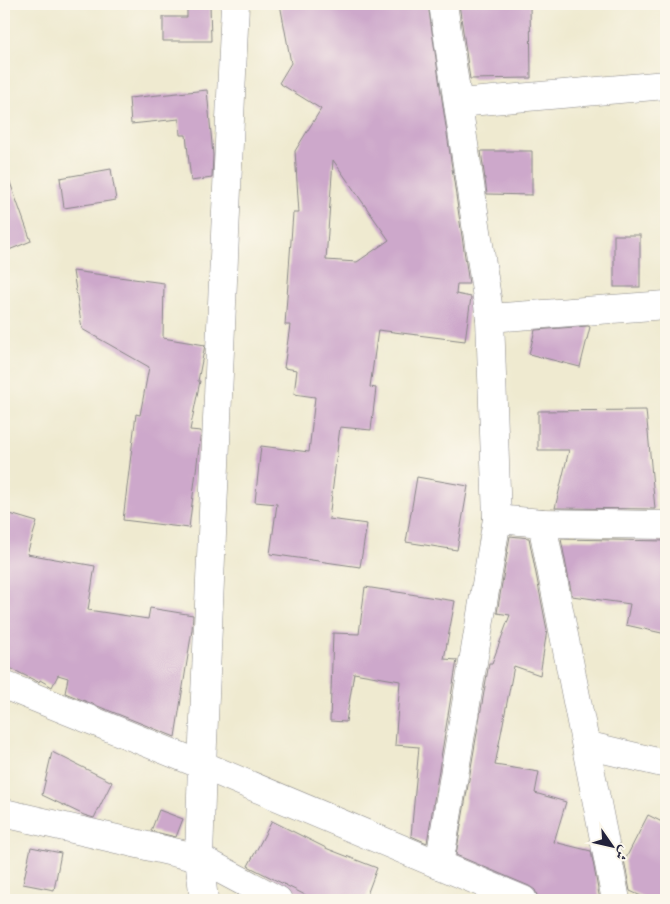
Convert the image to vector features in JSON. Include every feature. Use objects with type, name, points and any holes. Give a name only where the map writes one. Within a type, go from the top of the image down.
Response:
[{"type":"street","points":[[204,900],[199,858],[202,765],[237,4]]},
{"type":"street","points":[[439,865],[497,519],[490,318],[443,4]]},
{"type":"street","points":[[458,103],[666,85]]},
{"type":"street","points":[[490,318],[666,305]]},
{"type":"street","points":[[497,519],[542,523],[666,525]]},
{"type":"street","points":[[542,523],[616,900]]},
{"type":"street","points":[[4,685],[202,765],[523,900]]},
{"type":"street","points":[[586,745],[666,764]]},
{"type":"street","points":[[4,813],[199,858],[278,900]]},
{"type":"building","points":[[187,4],[210,4],[211,41],[163,41],[163,17],[187,17]]},
{"type":"building","points":[[280,4],[428,4],[469,284],[457,284],[456,294],[471,297],[465,341],[378,330],[370,387],[376,388],[371,430],[340,427],[329,519],[367,524],[360,567],[270,554],[277,504],[255,502],[261,446],[309,452],[315,397],[294,394],[297,370],[284,368],[290,325],[285,325],[293,213],[299,213],[295,151],[321,109],[279,83],[291,63]],"holes":[[[333,160],[389,240],[357,262],[326,260]]]},
{"type":"building","points":[[459,4],[530,4],[531,78],[470,79]]},
{"type":"building","points":[[207,90],[213,155],[212,178],[191,181],[186,135],[180,135],[179,119],[131,124],[129,98]]},
{"type":"building","points":[[481,151],[532,151],[532,195],[487,194]]},
{"type":"building","points":[[111,169],[116,200],[64,208],[60,178]]},
{"type":"building","points":[[7,174],[31,241],[4,252],[4,175]]},
{"type":"building","points":[[614,235],[640,235],[640,287],[614,287]]},
{"type":"building","points":[[73,271],[164,283],[163,338],[205,345],[190,430],[201,431],[189,528],[123,520],[136,414],[140,415],[149,367],[82,329]]},
{"type":"building","points":[[590,327],[580,367],[529,354],[535,330]]},
{"type":"building","points":[[646,410],[655,509],[555,508],[569,450],[538,450],[538,411]]},
{"type":"building","points":[[417,477],[468,486],[457,550],[406,542]]},
{"type":"building","points":[[10,514],[37,522],[27,554],[95,566],[88,610],[148,619],[150,608],[193,615],[175,737],[65,693],[68,678],[58,675],[52,687],[4,665],[4,533]]},
{"type":"building","points":[[510,536],[529,538],[547,630],[540,675],[514,666],[495,765],[539,772],[535,793],[566,802],[554,842],[591,851],[600,900],[547,900],[538,898],[535,890],[529,886],[456,855],[489,663],[492,663],[510,615],[497,613]]},
{"type":"building","points":[[561,539],[666,541],[666,634],[626,625],[630,604],[572,596]]},
{"type":"building","points":[[365,587],[455,601],[444,659],[457,660],[427,843],[411,836],[419,747],[395,745],[400,681],[354,673],[346,722],[330,721],[333,633],[359,634]]},
{"type":"building","points":[[52,752],[112,782],[94,818],[42,795]]},
{"type":"building","points":[[159,810],[183,819],[176,837],[151,831]]},
{"type":"building","points":[[648,815],[666,824],[666,900],[650,900],[630,891],[624,860]]},
{"type":"building","points":[[272,821],[328,849],[377,868],[365,900],[315,900],[248,866]]},
{"type":"building","points":[[31,847],[61,853],[54,890],[23,884]]}]
